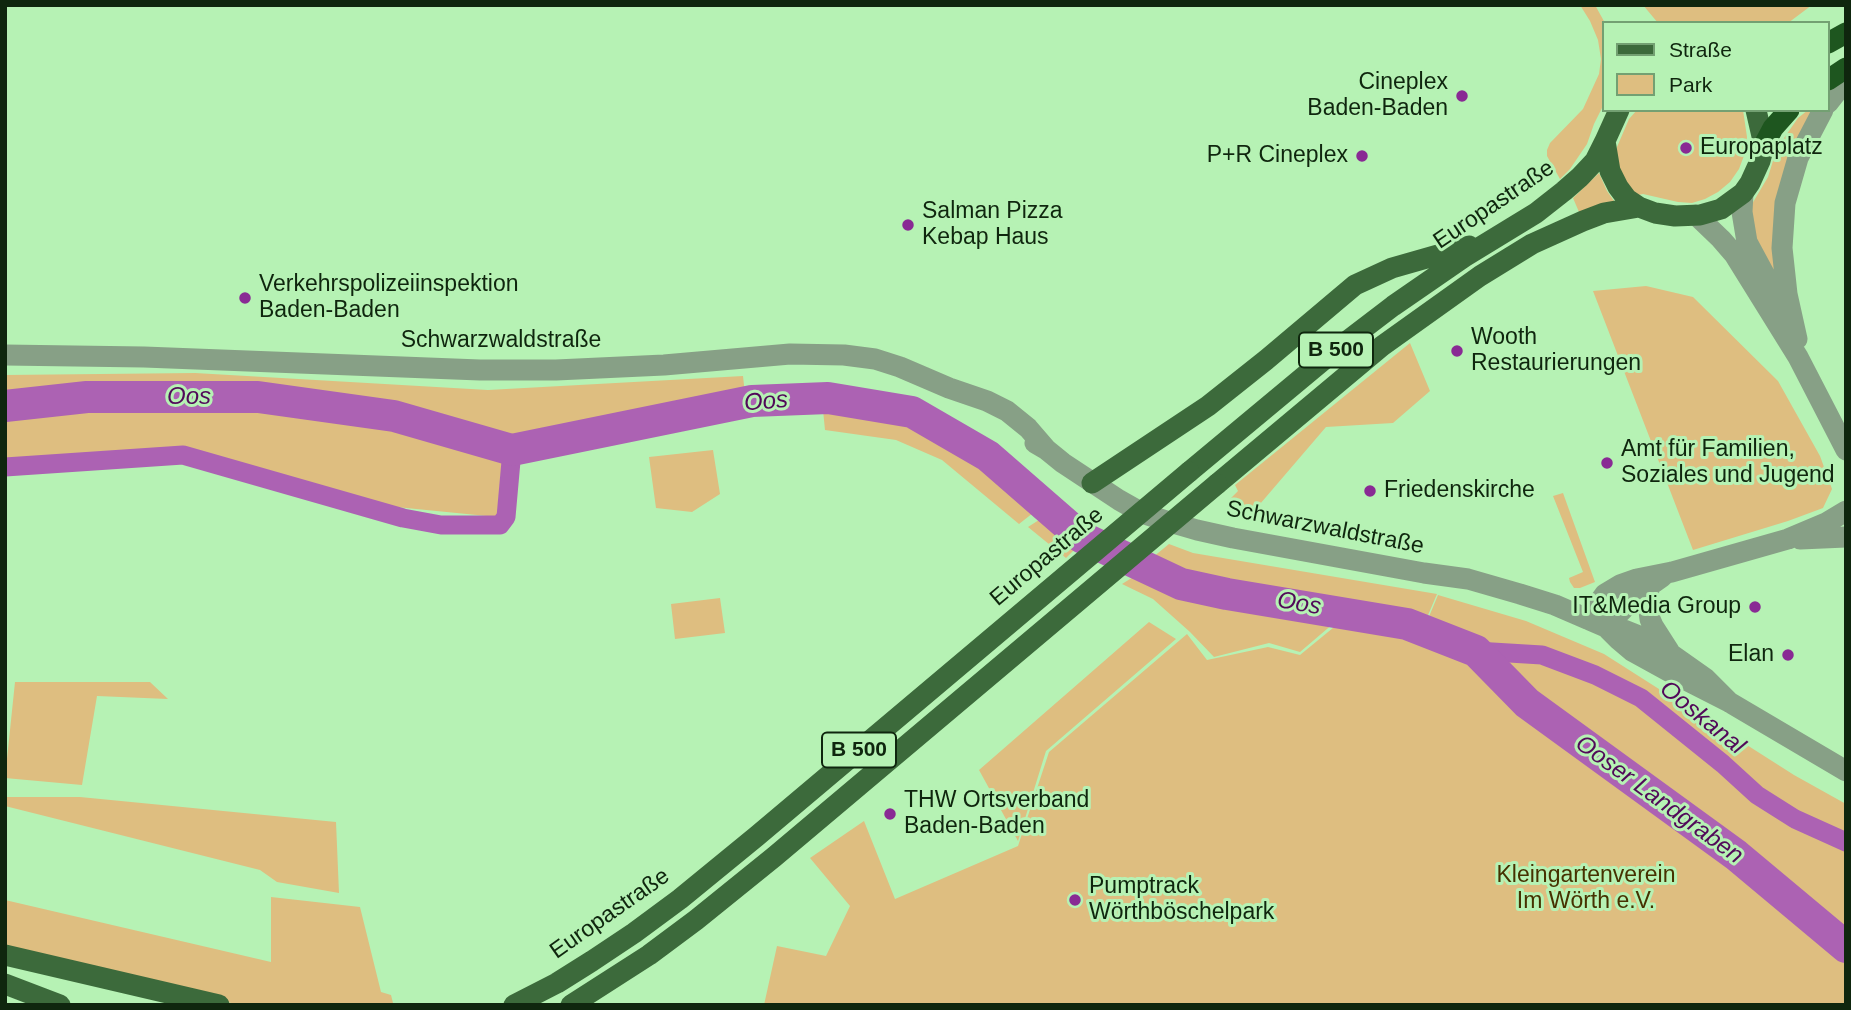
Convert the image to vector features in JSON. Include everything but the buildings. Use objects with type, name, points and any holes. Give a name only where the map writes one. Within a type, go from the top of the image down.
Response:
[{"type":"highway","points":[[1830,42],[1846,33]]},
{"type":"highway","points":[[1830,79],[1846,68]]},
{"type":"highway","name":"B 500","points":[[1764,145],[1773,128],[1787,112]]},
{"type":"main road","name":"B 500","points":[[1605,141],[1618,112]]},
{"type":"main road","points":[[1756,112],[1764,145]]},
{"type":"main road","points":[[1605,141],[1610,171],[1618,187],[1627,199],[1639,207]]},
{"type":"main road","name":"Europastraße","points":[[514,1005],[592,961],[680,899],[1357,333],[1429,279],[1536,213],[1564,191],[1594,161],[1605,141]]},
{"type":"main road","name":"B 500","points":[[571,1005],[649,955],[706,912],[1382,346],[1480,276],[1532,244],[1570,226],[1604,213],[1639,207],[1675,216],[1696,215],[1721,209],[1750,183],[1764,145]]},
{"type":"main road","points":[[1092,483],[1217,398],[1355,285],[1392,268],[1492,240]]},
{"type":"main road","points":[[5,955],[219,1005]]},
{"type":"main road","points":[[5,984],[60,1005]]},
{"type":"street","points":[[1830,100],[1846,80]]},
{"type":"street","points":[[1797,339],[1787,294],[1782,248],[1785,202],[1798,158],[1822,112]]},
{"type":"street","points":[[1742,192],[1747,242],[1835,414],[1846,430]]},
{"type":"street","points":[[1696,215],[1734,254],[1798,357],[1846,450]]},
{"type":"street","name":"Schwarzwaldstraße","points":[[5,355],[156,357],[480,370],[664,365],[790,354],[836,354],[875,359],[949,388],[1142,513],[1197,530],[1398,569],[1468,579],[1532,598],[1639,636],[1705,678],[1729,702]]},
{"type":"street","points":[[1597,623],[1605,594],[1620,585],[1788,539],[1826,523],[1846,511]]},
{"type":"street","points":[[1788,539],[1846,537]]},
{"type":"street","points":[[1597,623],[1649,585],[1672,572]]},
{"type":"street","points":[[1649,585],[1650,619],[1671,654]]},
{"type":"street","name":"Schwarzwaldstraße","points":[[1597,623],[1632,651],[1729,702],[1846,771]]},
{"type":"green space","points":[[1580,5],[1595,5],[1604,21],[1602,108],[1587,144],[1560,179],[1547,156],[1547,150],[1550,143],[1583,109],[1599,74],[1601,59],[1598,40]]},
{"type":"green space","points":[[1643,5],[1812,5],[1791,21],[1656,21]]},
{"type":"green space","points":[[1635,112],[1743,112],[1747,137],[1745,153],[1730,182],[1705,199],[1692,203],[1643,194],[1633,196],[1627,189],[1617,160],[1617,147],[1629,119]]},
{"type":"green space","points":[[1806,112],[1816,112],[1777,283],[1753,242],[1749,209],[1768,177],[1777,148],[1798,118]]},
{"type":"green space","points":[[1599,173],[1614,201],[1579,212],[1573,198]]},
{"type":"green space","points":[[1646,286],[1693,297],[1778,381],[1820,456],[1832,489],[1823,508],[1693,550],[1593,291]]},
{"type":"green space","points":[[1410,343],[1430,391],[1393,423],[1326,427],[1254,511],[1227,502],[1238,491],[1235,485]]},
{"type":"green space","points":[[195,373],[488,390],[743,376],[745,394],[504,442],[497,517],[386,506],[183,450],[5,462],[5,375]]},
{"type":"green space","points":[[823,410],[917,427],[949,441],[1033,513],[1019,524],[942,460],[896,440],[825,430]]},
{"type":"green space","points":[[713,450],[720,494],[692,512],[656,508],[649,457]]},
{"type":"green space","points":[[1563,493],[1595,582],[1580,588],[1574,588],[1570,582],[1569,578],[1583,572],[1553,496]]},
{"type":"green space","points":[[1042,518],[1077,547],[1066,558],[1028,527]]},
{"type":"green space","points":[[1169,544],[1193,553],[1437,594],[1426,620],[1185,579],[1147,562]]},
{"type":"green space","points":[[1138,574],[1260,615],[1334,623],[1300,652],[1269,643],[1214,657],[1153,599],[1122,584]]},
{"type":"green space","name":"Kleingartenverein Im Wörth e.V.","points":[[1438,595],[1526,621],[1604,654],[1794,775],[1846,804],[1846,1005],[764,1005],[777,946],[826,956],[850,906],[810,858],[864,821],[895,899],[1018,846],[1049,752],[1187,634],[1207,660],[1268,647],[1300,655],[1339,623],[1382,627],[1478,661],[1517,694],[1526,684],[1483,645],[1428,619]]},
{"type":"green space","points":[[720,598],[725,633],[675,639],[671,604]]},
{"type":"green space","points":[[1149,622],[1176,639],[1046,751],[1018,841],[979,770]]},
{"type":"green space","points":[[15,682],[150,682],[168,699],[97,696],[82,785],[5,778]]},
{"type":"green space","points":[[5,797],[80,797],[336,822],[339,893],[277,882],[260,870],[5,806]]},
{"type":"green space","points":[[271,897],[360,907],[381,992],[391,995],[393,1003],[238,1005],[147,979],[5,953],[5,900],[271,962]]},
{"type":"waterway","name":"Oos","points":[[5,406],[87,397],[258,397],[394,416],[512,450],[752,401],[828,398],[912,412],[988,456],[1081,537],[1181,584],[1407,624],[1476,651],[1527,703],[1736,855],[1846,947]]},
{"type":"waterway","points":[[5,467],[183,455],[403,518],[441,525],[500,525],[506,517],[512,450]]},
{"type":"waterway","name":"Ooskanal","points":[[1476,651],[1542,655],[1595,675],[1641,698],[1757,795],[1795,819],[1846,842]]},
{"type":"place","name":"Cineplex Baden-Baden","points":[[1462,96]]},
{"type":"place","name":"Europaplatz","points":[[1686,148]]},
{"type":"place","name":"P+R Cineplex","points":[[1362,156]]},
{"type":"place","name":"Salman Pizza Kebap Haus","points":[[908,225]]},
{"type":"place","name":"Verkehrspolizeiinspektion Baden-Baden","points":[[245,298]]},
{"type":"place","name":"Wooth Restaurierungen","points":[[1457,351]]},
{"type":"place","name":"Amt für Familien, Soziales und Jugend","points":[[1607,463]]},
{"type":"place","name":"Friedenskirche","points":[[1370,491]]},
{"type":"place","name":"IT&Media Group","points":[[1755,607]]},
{"type":"place","name":"Elan","points":[[1788,655]]},
{"type":"place","name":"THW Ortsverband Baden-Baden","points":[[890,814]]},
{"type":"place","name":"Pumptrack Wörthböschelpark","points":[[1075,900]]},
{"type":"water label","name":"Ooser Landgraben","points":[[1659,800]]}]
